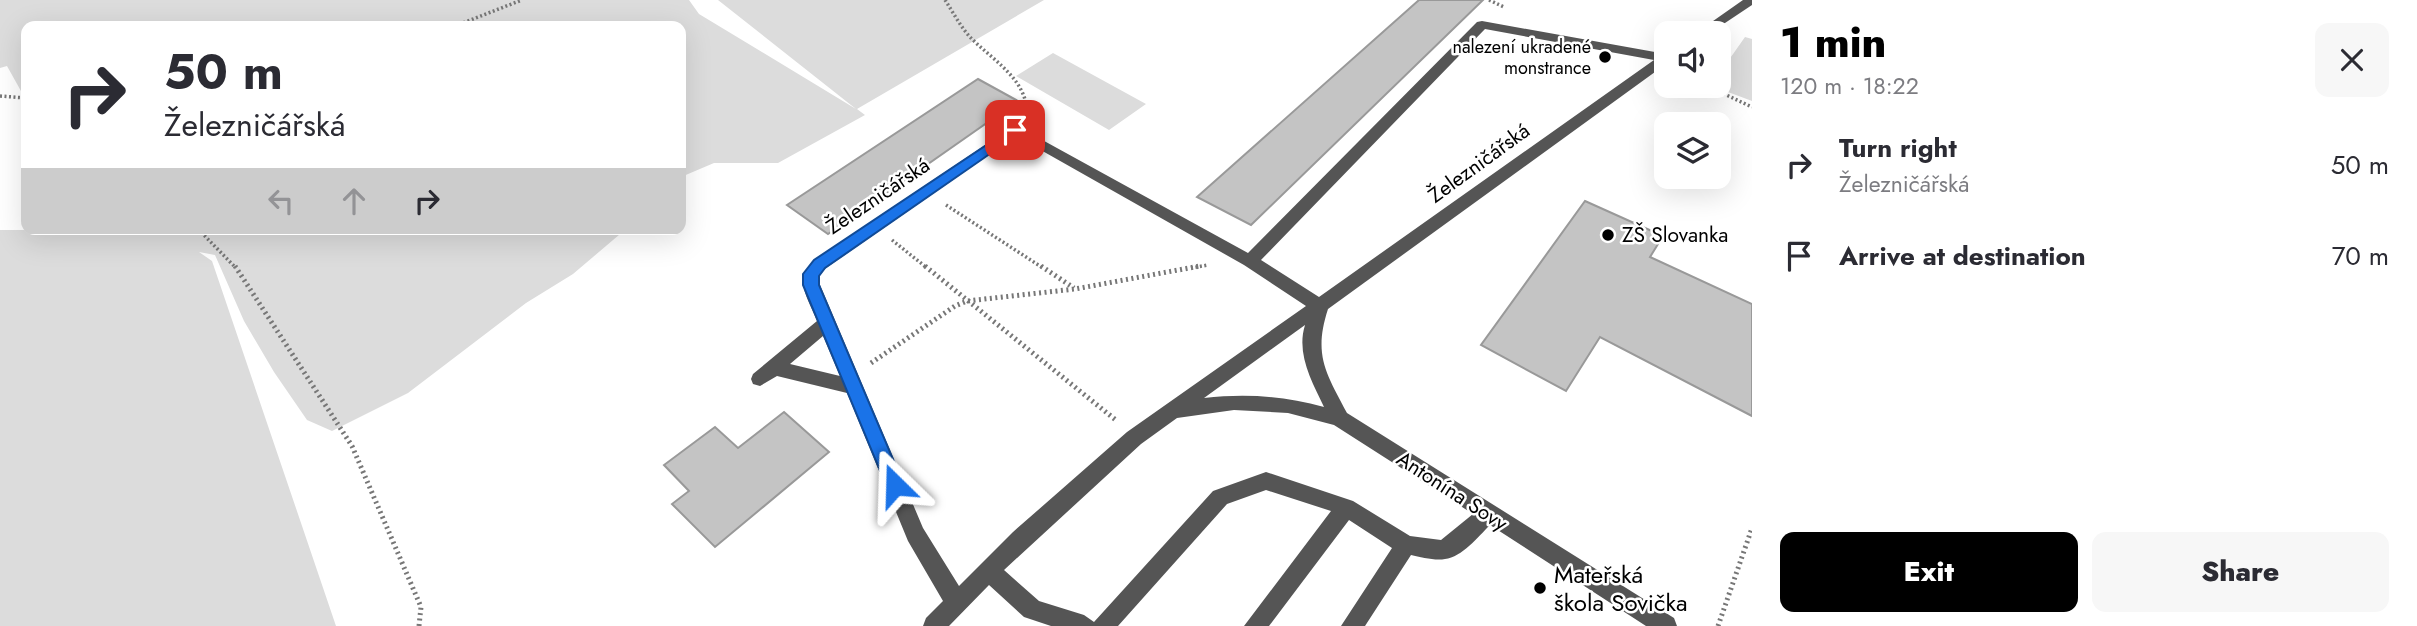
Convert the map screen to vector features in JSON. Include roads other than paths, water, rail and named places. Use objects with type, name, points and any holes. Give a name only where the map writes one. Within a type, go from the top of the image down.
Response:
[{"type":"street","points":[[1720,21],[1751,0]]},
{"type":"street","name":"Železničářská","points":[[1654,56],[1482,24],[1250,261],[1015,130],[820,264],[811,274],[811,285],[915,534],[946,618],[1020,539],[1134,438],[1654,67]]},
{"type":"street","points":[[1250,261],[1320,306],[1311,334],[1315,370],[1340,419]]},
{"type":"street","points":[[827,323],[768,373],[852,382]]},
{"type":"street","points":[[1172,411],[1234,402],[1288,405],[1340,419]]},
{"type":"street","name":"Antonína Sovy","points":[[1340,419],[1666,626]]},
{"type":"street","points":[[1103,626],[1220,497],[1266,481],[1346,507],[1406,545],[1444,550],[1465,536],[1487,514]]},
{"type":"street","points":[[1255,626],[1346,507]]},
{"type":"street","points":[[1352,626],[1406,545]]},
{"type":"street","points":[[989,571],[1032,610],[1084,626]]},
{"type":"place","name":"nalezení ukradené monstrance","points":[[1605,57]]},
{"type":"place","name":"ZŠ Slovanka","points":[[1608,235]]},
{"type":"place","name":"Mateřská škola Sovička","points":[[1540,588]]}]
